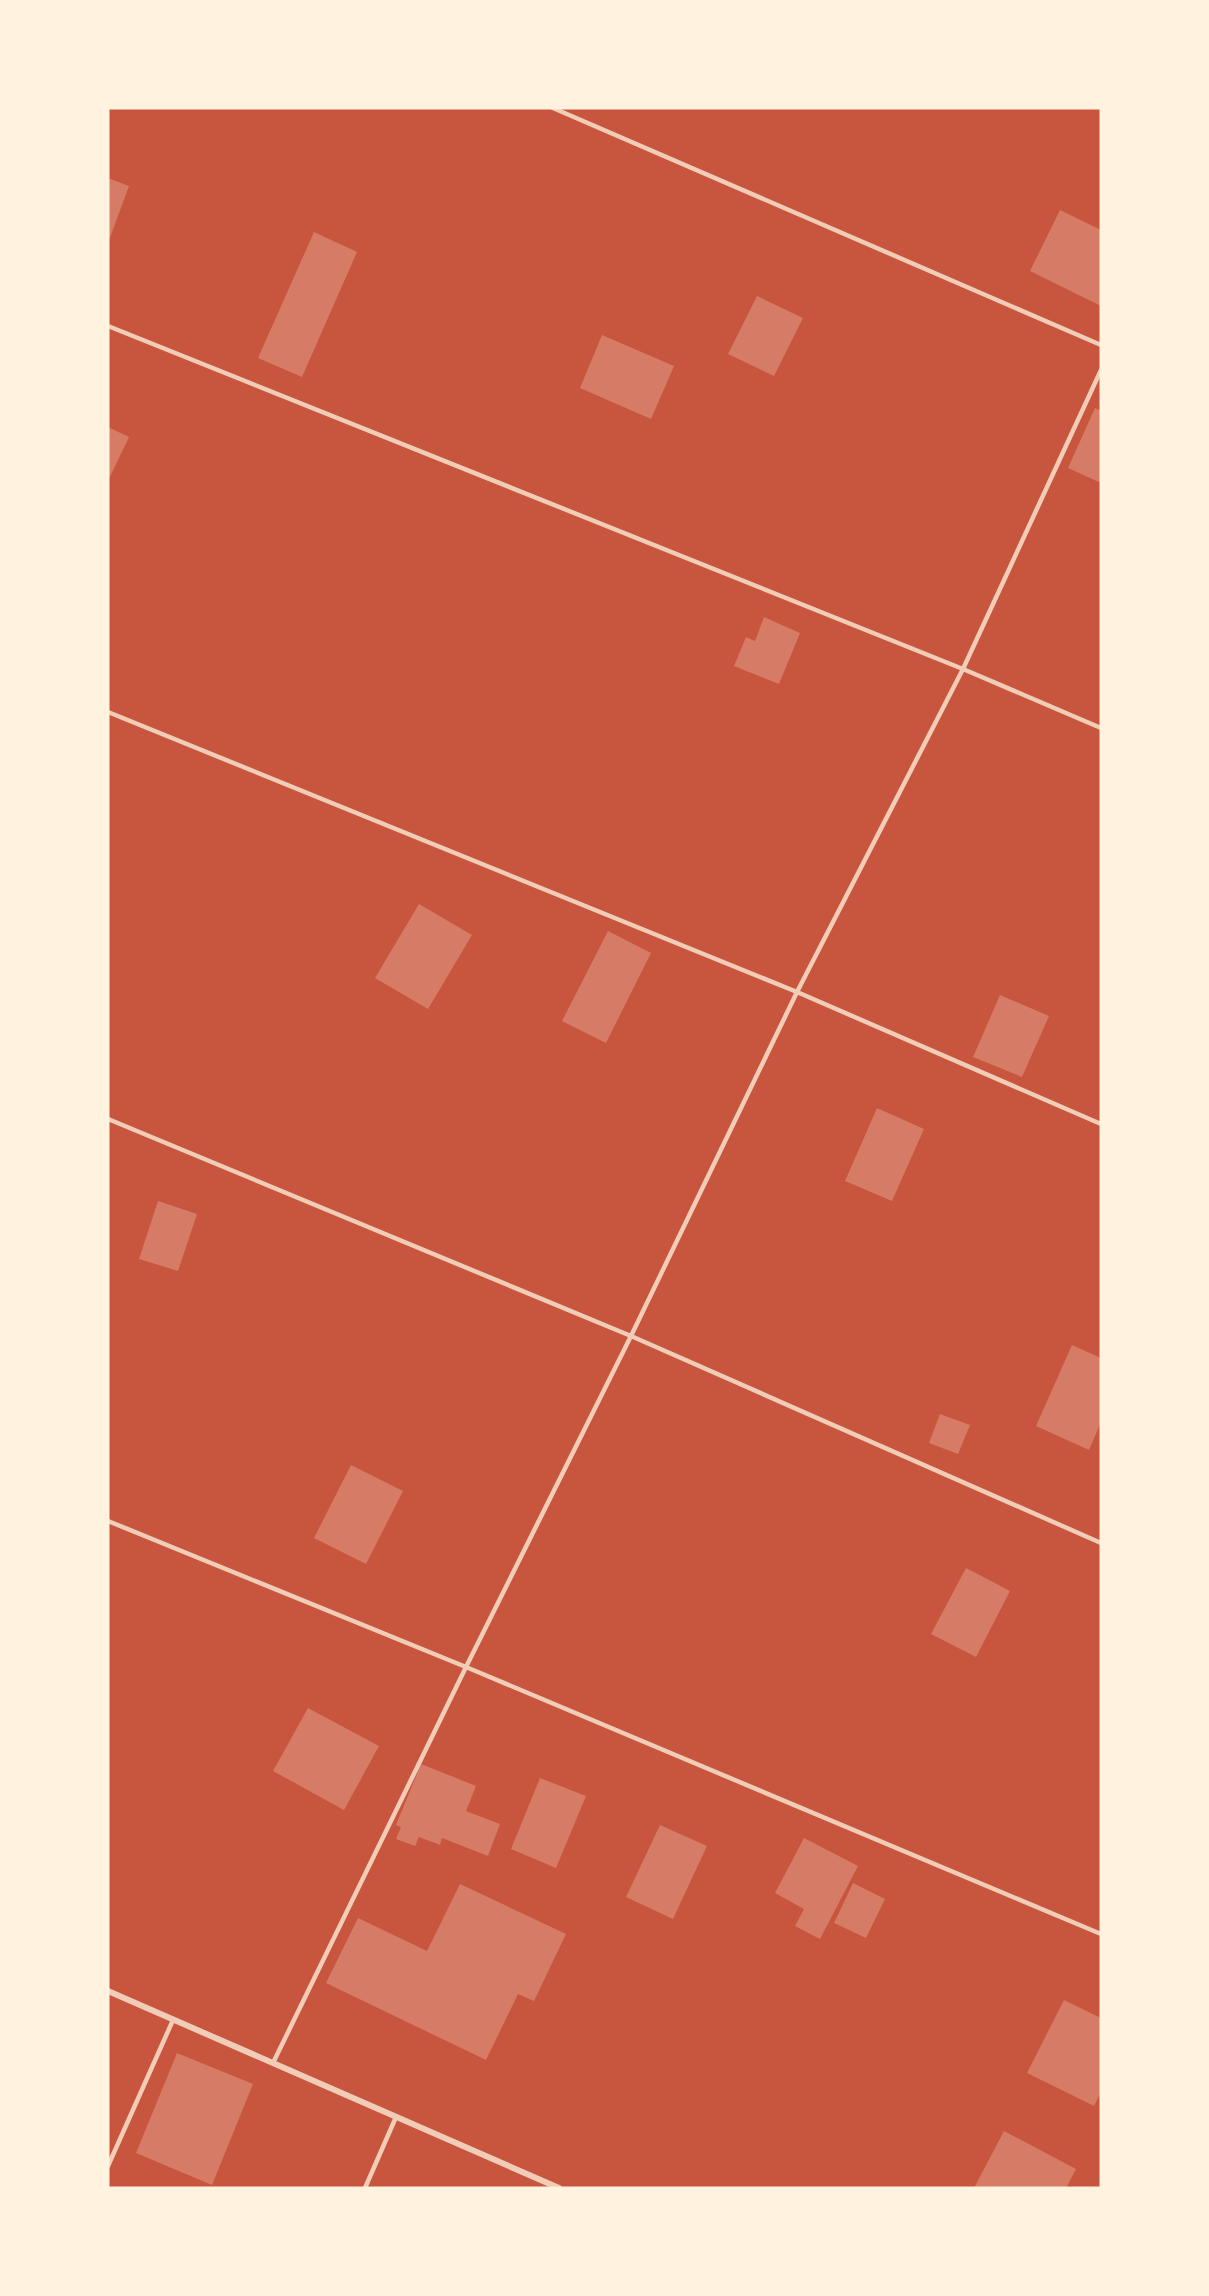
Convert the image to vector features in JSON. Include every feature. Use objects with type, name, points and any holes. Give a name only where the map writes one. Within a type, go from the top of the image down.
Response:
[{"type":"street","points":[[108,1991],[559,2188]]},
{"type":"lane","points":[[553,108],[1101,345]]},
{"type":"lane","points":[[108,326],[963,669],[1101,728]]},
{"type":"lane","points":[[273,2063],[631,1336],[797,992],[963,669],[1101,369]]},
{"type":"lane","points":[[108,712],[797,992],[1101,1124]]},
{"type":"lane","points":[[108,1119],[631,1336],[1101,1543]]},
{"type":"lane","points":[[108,1521],[466,1667],[1101,1934]]},
{"type":"lane","points":[[108,2166],[173,2020]]},
{"type":"lane","points":[[365,2188],[396,2117]]},
{"type":"building","points":[[108,178],[129,186],[108,243]]},
{"type":"building","points":[[1060,210],[1101,230],[1101,306],[1030,271]]},
{"type":"building","points":[[314,232],[357,252],[302,377],[258,358]]},
{"type":"building","points":[[757,296],[803,318],[774,376],[728,354]]},
{"type":"building","points":[[602,335],[674,366],[651,419],[580,388]]},
{"type":"building","points":[[1095,408],[1101,411],[1101,483],[1068,468]]},
{"type":"building","points":[[108,427],[129,437],[108,481]]},
{"type":"building","points":[[764,617],[800,633],[779,684],[734,666],[746,637],[755,641]]},
{"type":"building","points":[[419,904],[472,935],[428,1009],[375,978]]},
{"type":"building","points":[[608,931],[651,953],[606,1043],[562,1021]]},
{"type":"building","points":[[1000,995],[1049,1016],[1022,1077],[973,1057]]},
{"type":"building","points":[[877,1108],[924,1129],[892,1201],[845,1181]]},
{"type":"building","points":[[158,1201],[197,1214],[178,1271],[139,1259]]},
{"type":"building","points":[[1072,1345],[1101,1358],[1101,1422],[1089,1450],[1036,1426]]},
{"type":"building","points":[[940,1414],[970,1425],[958,1454],[929,1443]]},
{"type":"building","points":[[351,1465],[403,1491],[366,1564],[314,1538]]},
{"type":"building","points":[[966,1568],[1010,1591],[976,1657],[931,1634]]},
{"type":"building","points":[[308,1708],[379,1746],[344,1810],[273,1771]]},
{"type":"building","points":[[421,1764],[476,1786],[466,1811],[500,1824],[488,1856],[442,1838],[440,1845],[419,1837],[415,1846],[396,1839],[401,1827],[396,1825]]},
{"type":"building","points":[[540,1778],[586,1796],[556,1868],[511,1849]]},
{"type":"building","points":[[660,1825],[707,1846],[673,1919],[626,1897]]},
{"type":"building","points":[[804,1838],[858,1866],[820,1939],[795,1926],[804,1909],[775,1893]]},
{"type":"building","points":[[853,1883],[885,1899],[866,1938],[834,1923]]},
{"type":"building","points":[[460,1884],[566,1934],[534,2001],[518,1994],[486,2060],[326,1983],[358,1918],[427,1951]]},
{"type":"building","points":[[1064,2000],[1101,2018],[1101,2092],[1094,2106],[1027,2073]]},
{"type":"building","points":[[177,2053],[253,2084],[212,2185],[136,2153]]},
{"type":"building","points":[[1004,2131],[1076,2169],[1066,2188],[974,2188]]}]
